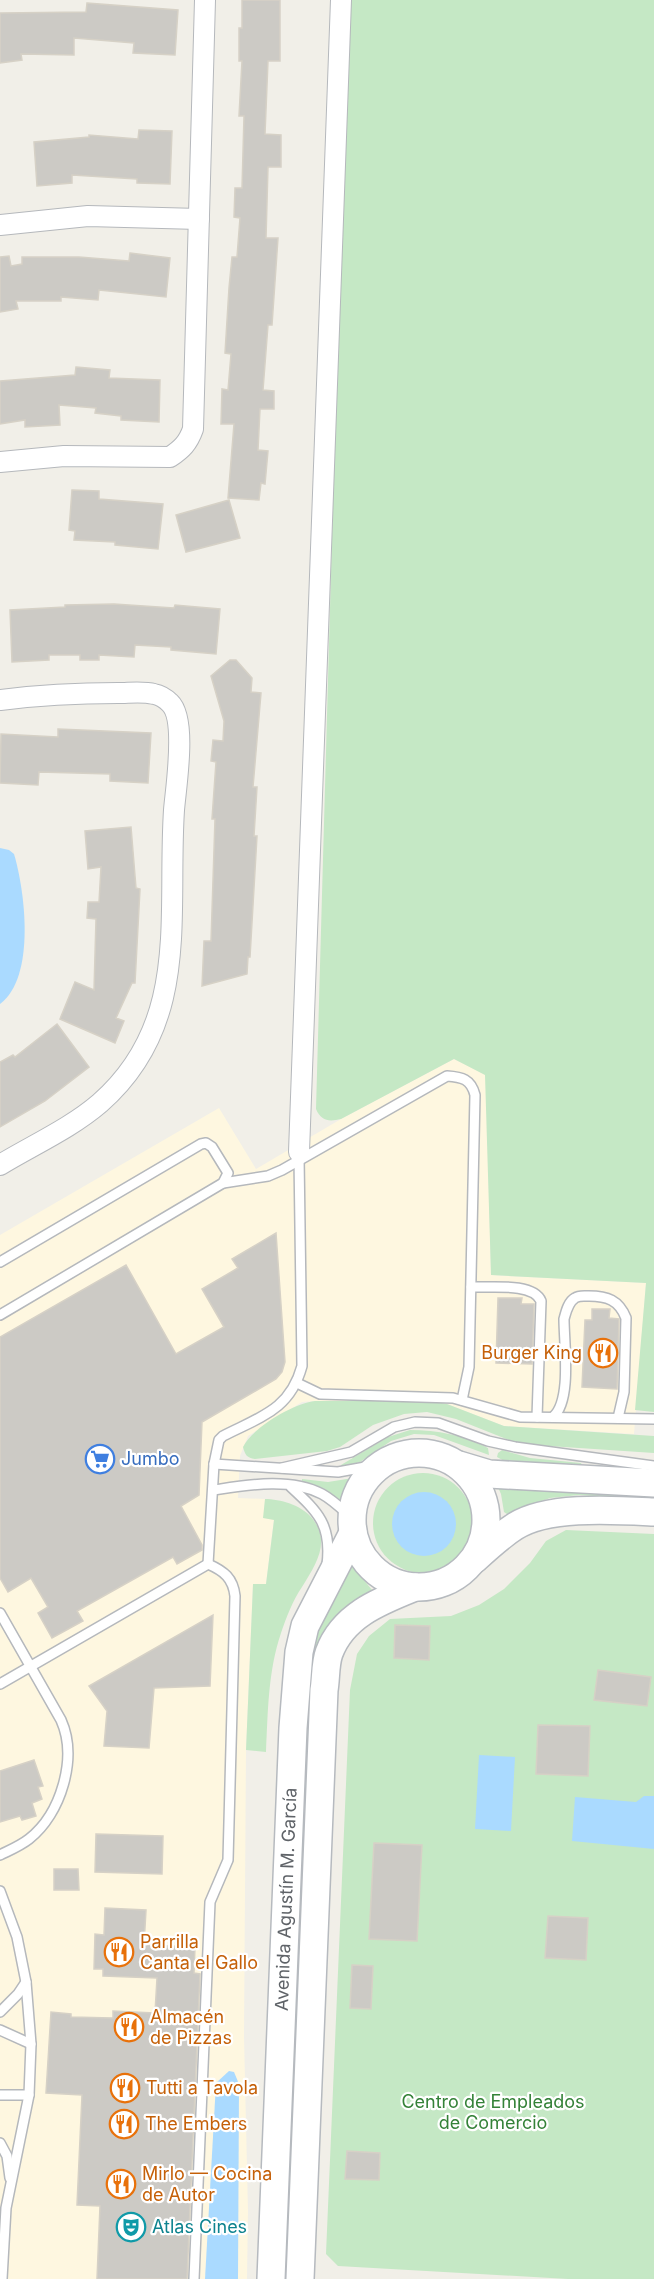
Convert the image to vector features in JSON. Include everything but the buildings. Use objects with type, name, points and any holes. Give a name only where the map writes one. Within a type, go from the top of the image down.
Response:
[{"type":"main road","points":[[654,1483],[489,1474],[459,1465],[441,1456],[421,1452],[401,1455],[382,1464],[367,1478],[357,1496],[352,1525],[362,1555],[371,1568],[384,1578],[415,1587],[437,1585],[458,1575],[515,1526],[538,1516],[597,1509],[654,1512]]},
{"type":"main road","points":[[459,1465],[474,1480],[483,1499],[487,1520],[483,1540],[474,1559]]},
{"type":"main road","name":"Avenida Agustín M. García","points":[[271,2279],[293,1728],[298,1662],[305,1626],[352,1525]]},
{"type":"main road","name":"Avenida Agustín M. García","points":[[300,2279],[324,1690],[329,1654],[342,1630],[356,1615],[386,1598],[415,1587]]},
{"type":"street","points":[[0,462],[64,456],[170,457],[183,449],[193,429],[205,0]]},
{"type":"street","points":[[299,1156],[342,0]]},
{"type":"street","points":[[0,225],[88,216],[199,219]]},
{"type":"street","points":[[0,700],[29,696],[152,693],[171,704],[177,717],[178,737],[170,969],[163,1004],[154,1030],[121,1083],[100,1103],[79,1119],[0,1165]]},
{"type":"lane","points":[[0,1315],[223,1183],[268,1176],[299,1156],[447,1076],[462,1077],[473,1086],[475,1095],[469,1367],[462,1400]]},
{"type":"lane","points":[[0,1262],[201,1144],[206,1143],[212,1147],[228,1173],[223,1183]]},
{"type":"lane","points":[[208,1564],[214,1464],[219,1440],[279,1406],[297,1383],[302,1366],[299,1156]]},
{"type":"lane","points":[[471,1287],[527,1289],[538,1296],[541,1301],[537,1417]]},
{"type":"lane","points":[[553,1417],[559,1412],[564,1394],[564,1319],[567,1307],[574,1298],[605,1296],[623,1308],[626,1318],[624,1392],[618,1418]]},
{"type":"lane","points":[[297,1383],[320,1394],[462,1400],[520,1417],[654,1419]]},
{"type":"lane","points":[[282,1468],[351,1452],[394,1427],[415,1422],[438,1423],[488,1441],[515,1447],[654,1466]]},
{"type":"lane","points":[[214,1464],[338,1472],[382,1464]]},
{"type":"lane","points":[[214,1490],[261,1484],[290,1485],[322,1494],[352,1525]]},
{"type":"lane","points":[[290,1485],[316,1510],[325,1525],[328,1556],[324,1587]]},
{"type":"lane","points":[[0,1684],[208,1564]]},
{"type":"lane","points":[[195,2279],[210,1902],[228,1860],[235,1596],[234,1586],[227,1575],[208,1564]]},
{"type":"lane","points":[[0,1613],[65,1729],[67,1752],[62,1788],[51,1815],[29,1839],[0,1855]]},
{"type":"lane","points":[[0,1891],[17,1937],[26,1982],[31,2044],[29,2095],[6,2208],[2,2279]]},
{"type":"lane","points":[[0,2012],[18,1994],[26,1982]]},
{"type":"lane","points":[[0,2030],[31,2044]]},
{"type":"lane","points":[[0,2095],[29,2095]]},
{"type":"lane","points":[[0,2143],[7,2156],[11,2186]]},
{"type":"shaded area","points":[[454,1059],[486,1075],[491,1275],[646,1283],[634,1434],[504,1426],[447,1404],[430,1401],[315,1401],[302,1402],[248,1436],[240,1456],[238,1498],[265,1499],[264,1518],[274,1519],[266,1584],[253,1584],[246,1750],[244,2036],[248,2212],[247,2279],[0,2279],[0,1235],[219,1108],[256,1169],[341,1119]]},
{"type":"green space","points":[[347,0],[654,0],[654,1412],[635,1410],[646,1283],[491,1275],[485,1075],[454,1059],[341,1119],[326,1120],[316,1109]]},
{"type":"green space","points":[[315,1401],[430,1401],[447,1404],[504,1426],[654,1436],[654,1453],[519,1444],[456,1419],[427,1412],[404,1414],[373,1425],[340,1447],[327,1451],[255,1459],[247,1456],[243,1447],[255,1432],[285,1411]]},
{"type":"green space","points":[[410,1430],[440,1432],[479,1443],[488,1448],[489,1455],[434,1435],[414,1434],[391,1441],[360,1462],[341,1467],[388,1437]]},
{"type":"green space","points":[[502,1450],[530,1458],[581,1463],[583,1467],[506,1462],[497,1457]]},
{"type":"green space","points":[[423,1473],[451,1481],[465,1495],[473,1523],[465,1551],[451,1565],[423,1573],[395,1565],[381,1551],[373,1523],[381,1495],[395,1481]]},
{"type":"green space","points":[[353,1478],[356,1480],[348,1489],[345,1500],[341,1502],[325,1489],[302,1482],[302,1479],[328,1482]]},
{"type":"green space","points":[[496,1483],[654,1492],[654,1500],[579,1495],[550,1498],[507,1514],[504,1512],[501,1494]]},
{"type":"green space","points":[[265,1499],[290,1504],[307,1513],[317,1526],[321,1544],[317,1561],[290,1609],[273,1662],[266,1752],[246,1750],[253,1584],[266,1584],[274,1520],[263,1518]]},
{"type":"green space","name":"Centro de Empleados de Comercio","points":[[566,1530],[654,1534],[654,2279],[568,2279],[338,2266],[326,2254],[350,1690],[357,1654],[369,1636],[390,1619],[451,1616],[479,1605],[504,1589],[530,1563],[546,1541]]},
{"type":"green space","points":[[351,1564],[372,1590],[356,1599],[341,1612],[322,1635],[314,1655],[308,1695],[286,2279],[279,2279],[302,1694],[311,1642]]},
{"type":"water","points":[[0,848],[14,854],[22,889],[25,933],[19,974],[11,991],[0,1004]]},
{"type":"water","points":[[418,1492],[430,1492],[447,1501],[454,1512],[456,1524],[454,1536],[447,1547],[430,1556],[418,1556],[406,1551],[397,1542],[392,1530],[392,1518],[397,1506],[406,1497]]},
{"type":"water","points":[[479,1755],[515,1757],[511,1831],[475,1829]]},
{"type":"water","points":[[644,1796],[654,1796],[654,1849],[572,1841],[575,1797],[636,1802]]},
{"type":"water","points":[[229,2071],[234,2072],[239,2084],[238,2279],[205,2279],[216,2083]]},
{"type":"place","name":"Burger King","points":[[603,1353]]},
{"type":"place","name":"Jumbo","points":[[100,1459]]},
{"type":"place","name":"Parrilla Canta el Gallo","points":[[119,1952]]},
{"type":"place","name":"Almacén de Pizzas","points":[[129,2027]]},
{"type":"place","name":"Tutti a Tavola","points":[[125,2088]]},
{"type":"place","name":"The Embers","points":[[124,2124]]},
{"type":"place","name":"Mirlo — Cocina de Autor","points":[[121,2184]]},
{"type":"place","name":"Atlas Cines","points":[[131,2227]]}]
